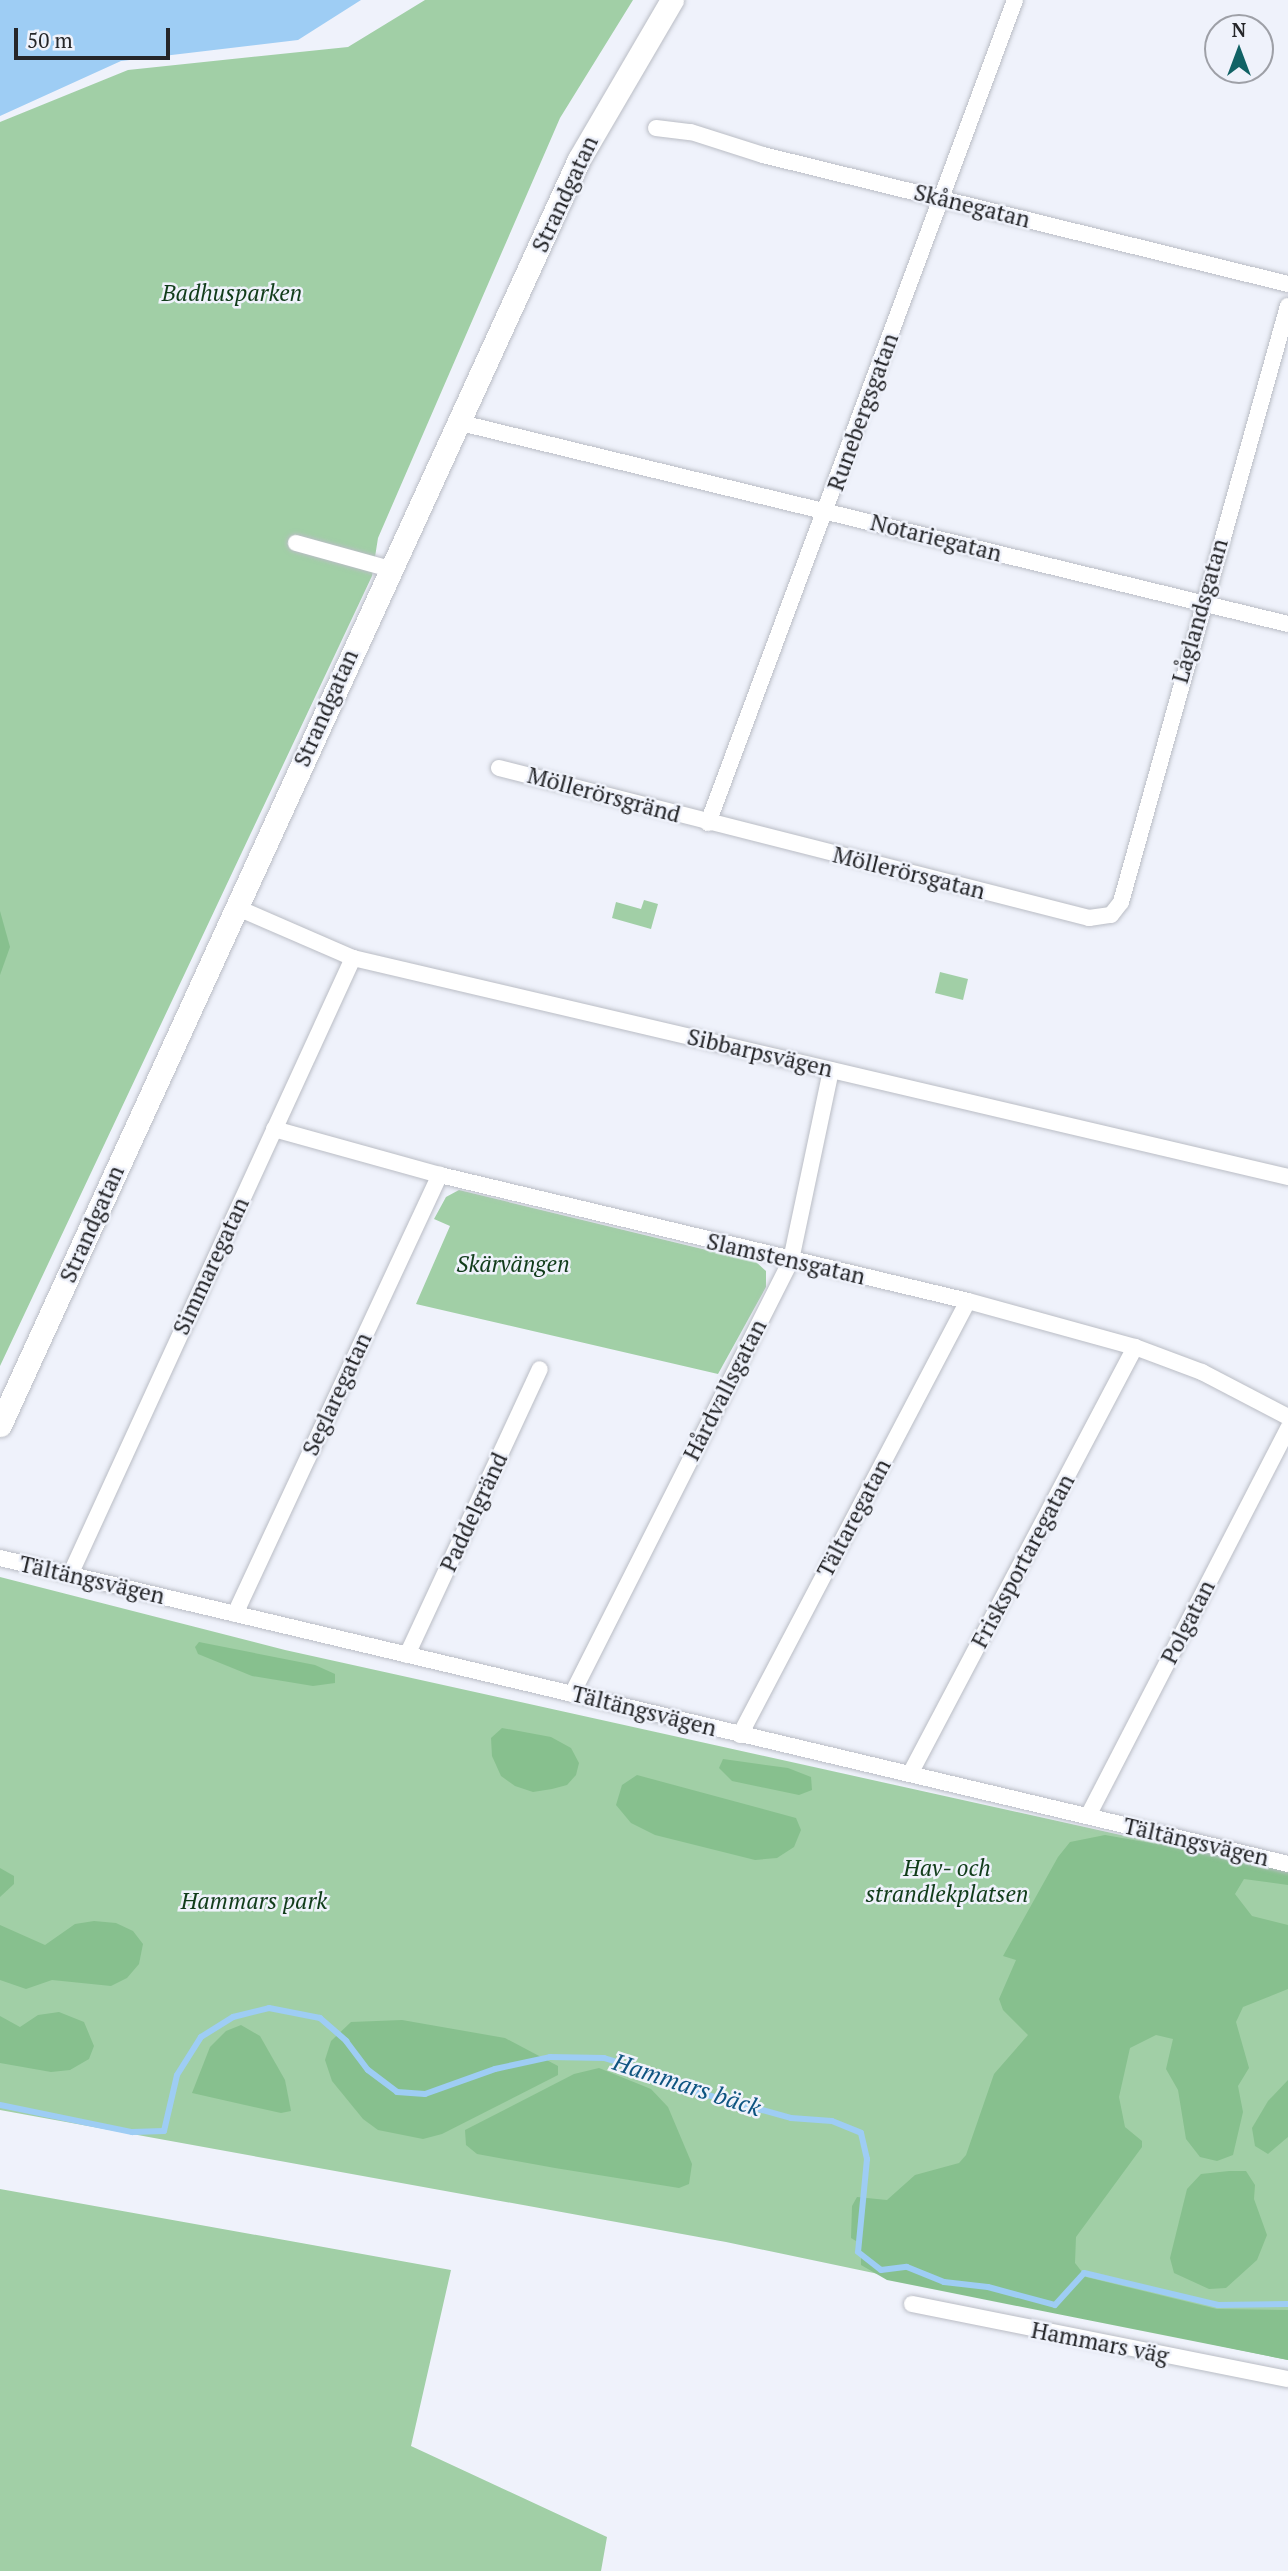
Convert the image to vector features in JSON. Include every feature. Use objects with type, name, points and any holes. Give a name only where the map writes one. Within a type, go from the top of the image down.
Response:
[{"type":"street","name":"Strandgatan","points":[[0,1425],[238,908],[390,569],[461,423],[579,159],[671,0]]},
{"type":"street","name":"Runebergsgatan","points":[[708,823],[827,512],[1015,0]]},
{"type":"street","name":"Skånegatan","points":[[656,128],[691,132],[764,155],[1288,284]]},
{"type":"street","name":"Låglandsgatan","points":[[1111,915],[1121,902],[1202,603],[1288,306]]},
{"type":"street","name":"Notariegatan","points":[[461,423],[1288,624]]},
{"type":"street","points":[[296,542],[390,569]]},
{"type":"street","name":"Möllerörsgränd","points":[[499,768],[708,823]]},
{"type":"street","name":"Möllerörsgatan","points":[[708,823],[1088,918],[1111,915]]},
{"type":"street","name":"Sibbarpsvägen","points":[[238,908],[353,958],[1288,1177]]},
{"type":"street","name":"Simmaregatan","points":[[70,1575],[353,958]]},
{"type":"street","name":"Hårdvallsgatan","points":[[572,1694],[791,1260],[831,1070]]},
{"type":"street","name":"Slamstensgatan","points":[[274,1129],[440,1175],[968,1301],[1135,1347],[1202,1372],[1288,1417]]},
{"type":"street","name":"Seglaregatan","points":[[234,1614],[440,1175]]},
{"type":"street","name":"Tältaregatan","points":[[740,1735],[968,1301]]},
{"type":"street","name":"Frisksportaregatan","points":[[910,1774],[1135,1347]]},
{"type":"street","name":"Paddelgränd","points":[[407,1655],[540,1368]]},
{"type":"street","name":"Polgatan","points":[[1087,1816],[1288,1429]]},
{"type":"street","name":"Tältängsvägen","points":[[0,1558],[1288,1864]]},
{"type":"street","name":"Hammars väg","points":[[912,2304],[1288,2379]]},
{"type":"green space","name":"Badhusparken","points":[[425,0],[633,0],[560,118],[378,538],[372,576],[0,1366],[0,122],[128,70],[348,47]]},
{"type":"green space","points":[[644,900],[658,904],[651,929],[612,918],[616,902],[641,909]]},
{"type":"green space","points":[[0,911],[10,947],[0,975]]},
{"type":"green space","points":[[940,972],[968,979],[963,1000],[935,993]]},
{"type":"green space","name":"Skärvängen","points":[[459,1190],[756,1262],[766,1271],[766,1287],[718,1374],[416,1304],[450,1226],[434,1219],[446,1197]]},
{"type":"green space","name":"Hammars park","points":[[0,1577],[285,1650],[1288,1872],[1288,2360],[726,2242],[0,2110]]},
{"type":"green space","points":[[199,1642],[315,1665],[335,1674],[335,1683],[313,1686],[252,1676],[198,1654],[195,1647]]},
{"type":"green space","points":[[502,1728],[551,1737],[571,1748],[579,1763],[576,1775],[567,1785],[552,1789],[533,1792],[515,1786],[501,1776],[492,1756],[491,1738]]},
{"type":"green space","points":[[723,1759],[788,1768],[811,1777],[812,1790],[799,1795],[732,1781],[719,1768]]},
{"type":"green space","points":[[637,1775],[796,1818],[801,1830],[794,1847],[777,1858],[755,1860],[655,1835],[631,1823],[616,1805],[622,1785]]},
{"type":"green space","points":[[1105,1835],[1288,1867],[1288,1885],[1244,1879],[1235,1894],[1252,1916],[1288,1925],[1288,1989],[1243,2007],[1236,2022],[1249,2068],[1238,2086],[1243,2112],[1233,2155],[1217,2161],[1200,2157],[1186,2139],[1178,2090],[1166,2069],[1173,2039],[1156,2035],[1130,2048],[1119,2097],[1125,2127],[1142,2141],[1142,2147],[1076,2237],[1075,2263],[1086,2277],[1217,2309],[1288,2310],[1288,2360],[887,2280],[861,2265],[861,2244],[851,2238],[852,2206],[857,2197],[887,2200],[915,2175],[959,2163],[966,2155],[994,2074],[1028,2035],[1003,2010],[999,1999],[1016,1960],[1003,1956],[1058,1857],[1070,1842]]},
{"type":"green space","points":[[0,1868],[14,1876],[14,1884],[0,1897]]},
{"type":"green space","points":[[94,1921],[116,1923],[133,1931],[143,1944],[139,1964],[127,1978],[111,1986],[52,1980],[26,1989],[0,1980],[0,1925],[45,1945],[75,1924]]},
{"type":"green space","points":[[59,2012],[84,2022],[94,2046],[89,2059],[70,2070],[51,2072],[0,2063],[0,2016],[20,2027],[38,2015]]},
{"type":"green space","points":[[402,2020],[505,2038],[558,2066],[558,2075],[442,2134],[423,2139],[378,2130],[363,2119],[332,2081],[325,2060],[331,2041],[351,2022]]},
{"type":"green space","points":[[241,2025],[260,2036],[285,2080],[291,2111],[281,2113],[192,2093],[210,2047],[226,2031]]},
{"type":"green space","points":[[599,2068],[651,2089],[668,2107],[692,2164],[689,2184],[679,2188],[555,2168],[477,2154],[466,2145],[465,2130],[574,2074]]},
{"type":"green space","points":[[1288,2080],[1288,2137],[1268,2154],[1255,2146],[1252,2128],[1268,2101]]},
{"type":"green space","points":[[1246,2171],[1255,2185],[1254,2199],[1267,2235],[1257,2260],[1226,2288],[1209,2289],[1174,2273],[1170,2258],[1187,2189],[1201,2174]]},
{"type":"green space","points":[[0,2189],[451,2270],[411,2446],[607,2537],[601,2571],[0,2571]]},
{"type":"water","points":[[0,0],[361,0],[298,40],[121,61],[0,116]]},
{"type":"waterway","name":"Hammars bäck","points":[[0,2105],[132,2132],[164,2131],[177,2075],[201,2037],[233,2017],[269,2008],[320,2018],[346,2041],[368,2070],[397,2092],[425,2094],[495,2069],[550,2057],[604,2058],[647,2071],[675,2086],[791,2118],[832,2121],[861,2133],[867,2159],[858,2252],[881,2270],[907,2267],[944,2282],[988,2287],[1055,2305],[1084,2273],[1218,2305],[1288,2304]]},
{"type":"park label","name":"Hav- och strandlekplatsen","points":[[947,1881]]}]
